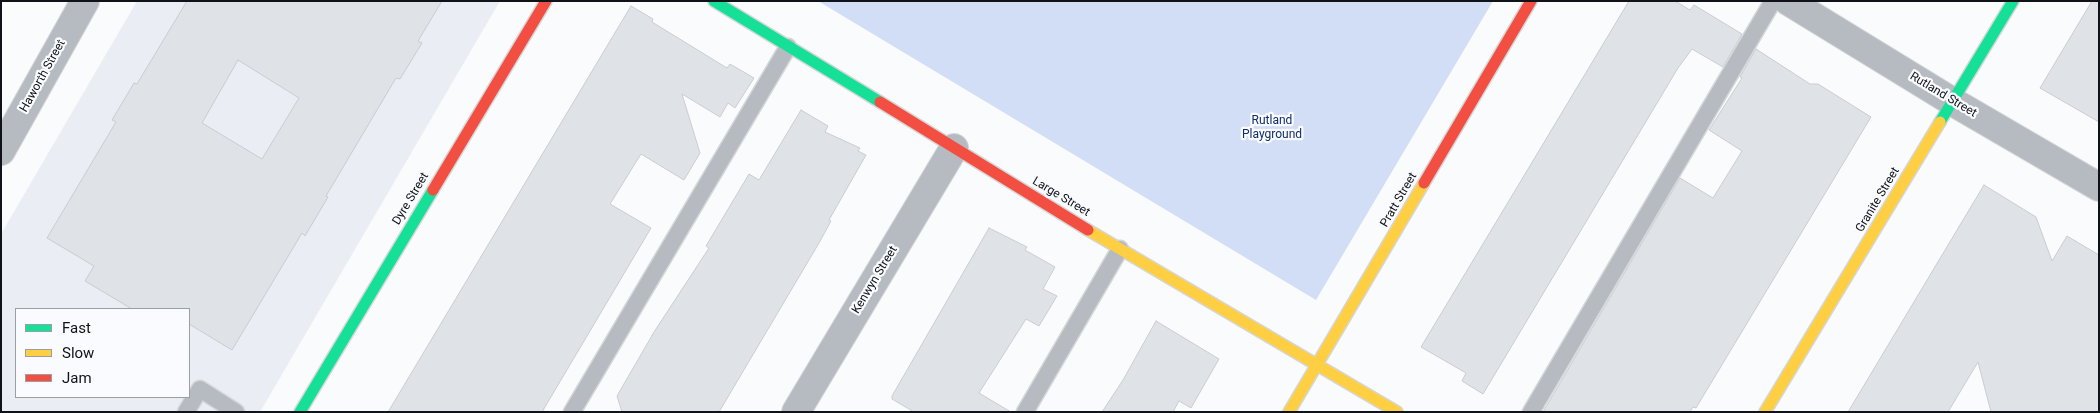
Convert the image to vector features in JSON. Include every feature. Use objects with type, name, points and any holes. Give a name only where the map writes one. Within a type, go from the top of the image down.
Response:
[{"type":"street","name":"Haworth Street","points":[[1,151],[85,1]]},
{"type":"street","name":"Dyre Street","points":[[300,412],[546,1]]},
{"type":"street","name":"Large Street","points":[[714,1],[1120,249],[1397,412]]},
{"type":"street","name":"Pratt Street","points":[[1289,412],[1532,1]]},
{"type":"street","name":"Rutland Street","points":[[1788,1],[1953,102],[2099,187]]},
{"type":"street","name":"Granite Street","points":[[1765,412],[2013,1]]},
{"type":"street","name":"Kenwyn Street","points":[[796,412],[954,148]]},
{"type":"lane","points":[[1531,412],[1773,1]]},
{"type":"lane","points":[[572,412],[788,47]]},
{"type":"lane","points":[[1025,412],[1120,249]]},
{"type":"lane","points":[[186,412],[200,389],[236,412]]},
{"type":"shaded area","points":[[137,1],[500,1],[260,412],[1,412],[1,234]]},
{"type":"green space","name":"Rutland Playground","points":[[818,1],[1493,1],[1316,300]]},
{"type":"building","points":[[187,1],[442,1],[418,41],[422,43],[400,79],[396,78],[326,196],[328,197],[305,236],[302,233],[232,350],[190,325],[190,308],[130,308],[85,281],[94,266],[47,238],[116,122],[112,120],[134,83],[137,84]],"holes":[[[238,60],[299,98],[262,159],[202,123]]]},
{"type":"building","points":[[1629,1],[1675,1],[1690,10],[1694,5],[1742,34],[1723,67],[1692,49],[1678,68],[1483,394],[1462,381],[1466,373],[1421,347]]},
{"type":"building","points":[[2092,1],[2099,1],[2099,122],[2040,88]]},
{"type":"building","points":[[631,6],[653,19],[652,22],[727,68],[730,64],[754,78],[735,108],[728,103],[720,117],[682,94],[700,153],[684,180],[641,154],[610,204],[651,228],[542,412],[388,412]]},
{"type":"building","points":[[1756,49],[1810,84],[1818,84],[1871,117],[1696,408],[1693,407],[1690,412],[1543,412],[1680,178],[1713,198],[1742,151],[1709,130],[1742,78],[1740,77]]},
{"type":"building","points":[[801,110],[828,126],[825,132],[860,148],[858,151],[866,155],[829,220],[831,221],[819,243],[719,412],[622,412],[617,396],[654,332],[709,248],[706,246],[749,174],[759,180]]},
{"type":"building","points":[[1984,185],[2036,217],[2052,261],[2067,236],[2099,255],[2099,412],[1991,412],[1978,362],[1948,412],[1848,412]]},
{"type":"building","points":[[989,228],[1027,247],[1025,250],[1055,267],[1043,289],[1057,296],[1039,326],[1026,319],[979,393],[1011,412],[914,412],[892,399],[892,396]]},
{"type":"building","points":[[1156,321],[1219,359],[1191,408],[1179,401],[1173,412],[1102,412],[1123,380]]},
{"type":"traffic: fast","points":[[714,1],[880,102]]},
{"type":"traffic: fast","points":[[1940,122],[2013,1]]},
{"type":"traffic: fast","points":[[300,412],[433,190]]},
{"type":"traffic: slow","points":[[1765,412],[1940,122]]},
{"type":"traffic: slow","points":[[1289,412],[1424,183]]},
{"type":"traffic: slow","points":[[1088,230],[1397,412]]},
{"type":"traffic: jam","points":[[433,190],[546,1]]},
{"type":"traffic: jam","points":[[1424,183],[1531,1]]},
{"type":"traffic: jam","points":[[880,102],[1088,230]]}]
